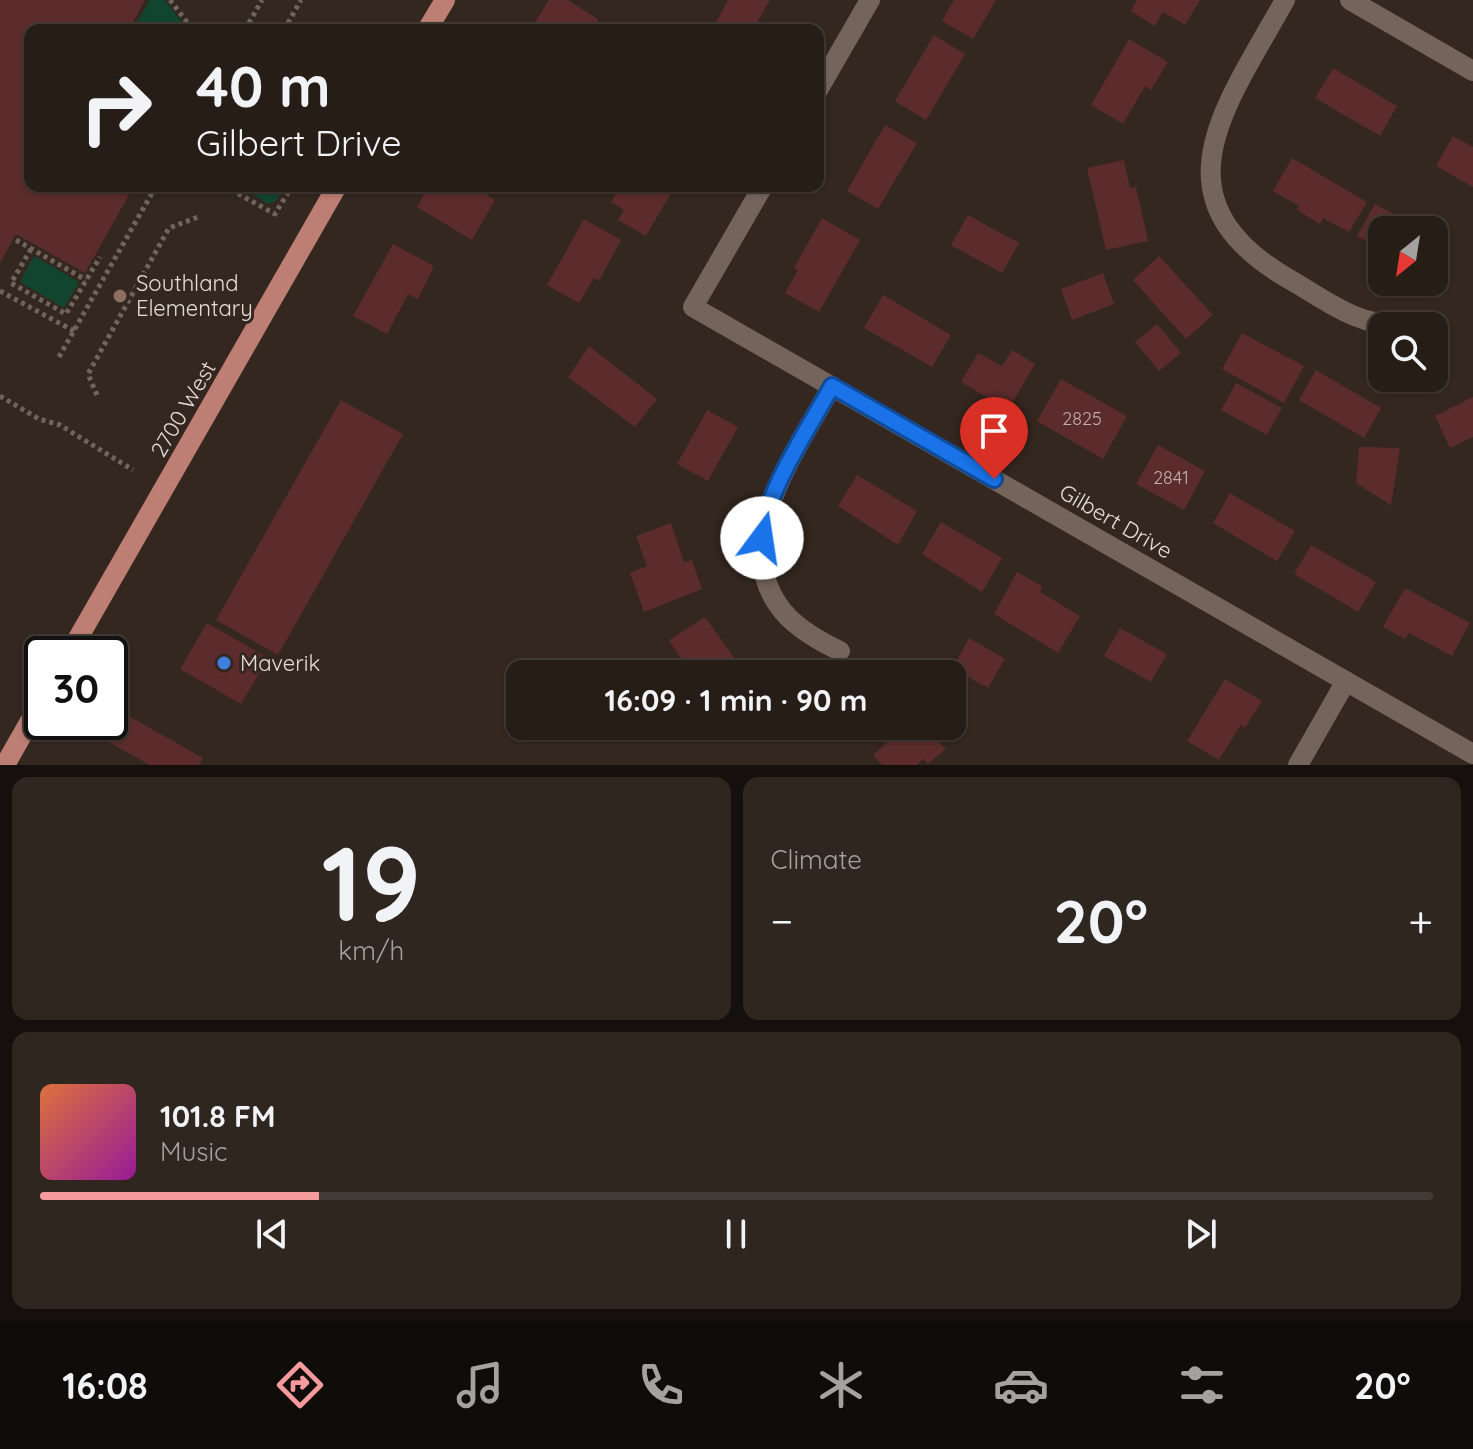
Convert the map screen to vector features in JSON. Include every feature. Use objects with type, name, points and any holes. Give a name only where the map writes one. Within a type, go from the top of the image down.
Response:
[{"type":"main road","points":[[431,24],[445,0]]},
{"type":"main road","name":"2700 West","points":[[79,636],[334,192]]},
{"type":"main road","points":[[5,765],[24,732]]},
{"type":"street","points":[[824,80],[870,0]]},
{"type":"street","points":[[1285,0],[1216,128],[1209,160],[1213,192],[1224,222],[1244,249],[1270,269],[1346,312],[1368,319]]},
{"type":"street","points":[[1350,0],[1473,71]]},
{"type":"street","name":"Gilbert Drive","points":[[760,192],[693,307],[1473,754]]},
{"type":"street","points":[[832,386],[776,490],[763,522],[762,555],[769,587],[787,616],[811,636],[840,651]]},
{"type":"street","points":[[1298,765],[1346,681]]},
{"type":"path","points":[[170,0],[188,24]]},
{"type":"path","points":[[248,24],[262,0]]},
{"type":"path","points":[[287,24],[301,0]]},
{"type":"path","points":[[59,357],[153,192]]},
{"type":"path","points":[[235,192],[275,214],[288,192]]},
{"type":"path","points":[[97,395],[88,374],[101,347],[169,228],[198,217]]},
{"type":"path","points":[[16,240],[86,280]]},
{"type":"path","points":[[31,249],[11,283],[66,314],[100,257]]},
{"type":"path","points":[[0,291],[74,331]]},
{"type":"path","points":[[0,396],[39,419],[60,425],[133,470]]},
{"type":"green space","points":[[150,0],[165,0],[183,24],[136,24]]},
{"type":"green space","points":[[250,192],[279,192],[276,201],[268,204]]},
{"type":"green space","points":[[34,256],[79,282],[64,308],[20,282]]},
{"type":"building","points":[[0,0],[145,0],[132,24],[24,24],[24,192],[131,192],[85,273],[16,234],[0,263]]},
{"type":"building","points":[[549,0],[568,0],[599,20],[597,24],[534,24]]},
{"type":"building","points":[[728,0],[770,0],[756,24],[715,24]]},
{"type":"building","points":[[954,0],[996,0],[973,39],[942,21]]},
{"type":"building","points":[[1137,0],[1200,0],[1185,25],[1163,12],[1155,26],[1131,11]]},
{"type":"building","points":[[934,35],[965,54],[926,120],[895,101]]},
{"type":"building","points":[[1129,39],[1168,62],[1151,90],[1145,86],[1123,124],[1091,105]]},
{"type":"building","points":[[1333,68],[1397,106],[1380,136],[1315,98]]},
{"type":"building","points":[[885,125],[917,143],[878,209],[847,191]]},
{"type":"building","points":[[1453,136],[1473,147],[1473,187],[1436,166]]},
{"type":"building","points":[[1292,158],[1367,202],[1349,232],[1323,218],[1320,224],[1297,210],[1299,206],[1273,191]]},
{"type":"building","points":[[1124,160],[1130,188],[1136,187],[1148,241],[1106,250],[1087,168]]},
{"type":"building","points":[[426,192],[451,192],[456,195],[458,192],[482,192],[495,200],[472,240],[417,207]]},
{"type":"building","points":[[617,192],[672,192],[646,236],[618,220],[624,210],[611,202]]},
{"type":"building","points":[[1375,204],[1397,216],[1368,216]]},
{"type":"building","points":[[968,215],[1019,243],[1002,273],[951,245]]},
{"type":"building","points":[[1368,216],[1368,242],[1357,236]]},
{"type":"building","points":[[822,218],[860,240],[819,312],[785,293],[798,270],[794,268]]},
{"type":"building","points":[[584,219],[621,240],[599,281],[594,278],[579,303],[547,285]]},
{"type":"building","points":[[393,244],[434,266],[418,299],[408,294],[387,334],[353,316]]},
{"type":"building","points":[[1159,256],[1213,315],[1186,339],[1133,280]]},
{"type":"building","points":[[1103,273],[1114,304],[1072,320],[1061,289]]},
{"type":"building","points":[[883,295],[951,335],[932,367],[864,328]]},
{"type":"building","points":[[1157,324],[1181,353],[1159,371],[1135,342]]},
{"type":"building","points":[[1242,333],[1304,366],[1284,403],[1222,369]]},
{"type":"building","points":[[589,346],[657,399],[635,427],[568,377]]},
{"type":"building","points":[[1012,350],[1035,364],[1008,410],[961,382],[978,353],[1002,366]]},
{"type":"building","points":[[1316,370],[1381,408],[1364,438],[1299,400]]},
{"type":"building","points":[[1061,379],[1127,416],[1103,459],[1037,421]]},
{"type":"building","points":[[1236,383],[1282,408],[1267,435],[1221,410]]},
{"type":"building","points":[[1473,397],[1473,437],[1450,448],[1435,416]]},
{"type":"building","points":[[341,400],[403,434],[278,655],[216,620]]},
{"type":"building","points":[[707,410],[738,427],[708,481],[677,464]]},
{"type":"building","points":[[1158,445],[1205,471],[1184,510],[1136,484]]},
{"type":"building","points":[[1359,447],[1400,448],[1391,505],[1356,483]]},
{"type":"building","points":[[857,475],[917,511],[898,545],[838,506]]},
{"type":"building","points":[[1230,493],[1295,531],[1277,561],[1213,523]]},
{"type":"building","points":[[941,522],[1002,558],[982,592],[922,554]]},
{"type":"building","points":[[671,523],[684,562],[692,560],[702,589],[644,612],[630,573],[647,566],[636,536]]},
{"type":"building","points":[[1311,545],[1376,582],[1358,612],[1294,574]]},
{"type":"building","points":[[1017,572],[1042,586],[1040,592],[1080,616],[1058,653],[994,614]]},
{"type":"building","points":[[1405,588],[1470,623],[1452,656],[1409,633],[1405,639],[1383,627]]},
{"type":"building","points":[[705,617],[736,660],[682,660],[669,640]]},
{"type":"building","name":"Maverik","points":[[207,623],[268,658],[241,704],[180,669]]},
{"type":"building","points":[[1120,628],[1167,654],[1151,682],[1104,656]]},
{"type":"building","points":[[969,638],[1005,659],[988,688],[966,675],[966,660],[957,660]]},
{"type":"building","points":[[1225,679],[1262,701],[1245,728],[1241,725],[1219,760],[1187,741]]},
{"type":"building","points":[[128,716],[203,758],[199,765],[150,765],[105,740],[128,740]]},
{"type":"building","points":[[890,740],[937,740],[946,749],[928,764],[923,759],[917,765],[882,765],[873,755]]},
{"type":"place","name":"Southland Elementary","points":[[120,296]]},
{"type":"place","name":"Maverik","points":[[224,663]]},
{"type":"route","points":[[762,538],[763,522],[776,490],[832,386],[994,479]]}]
